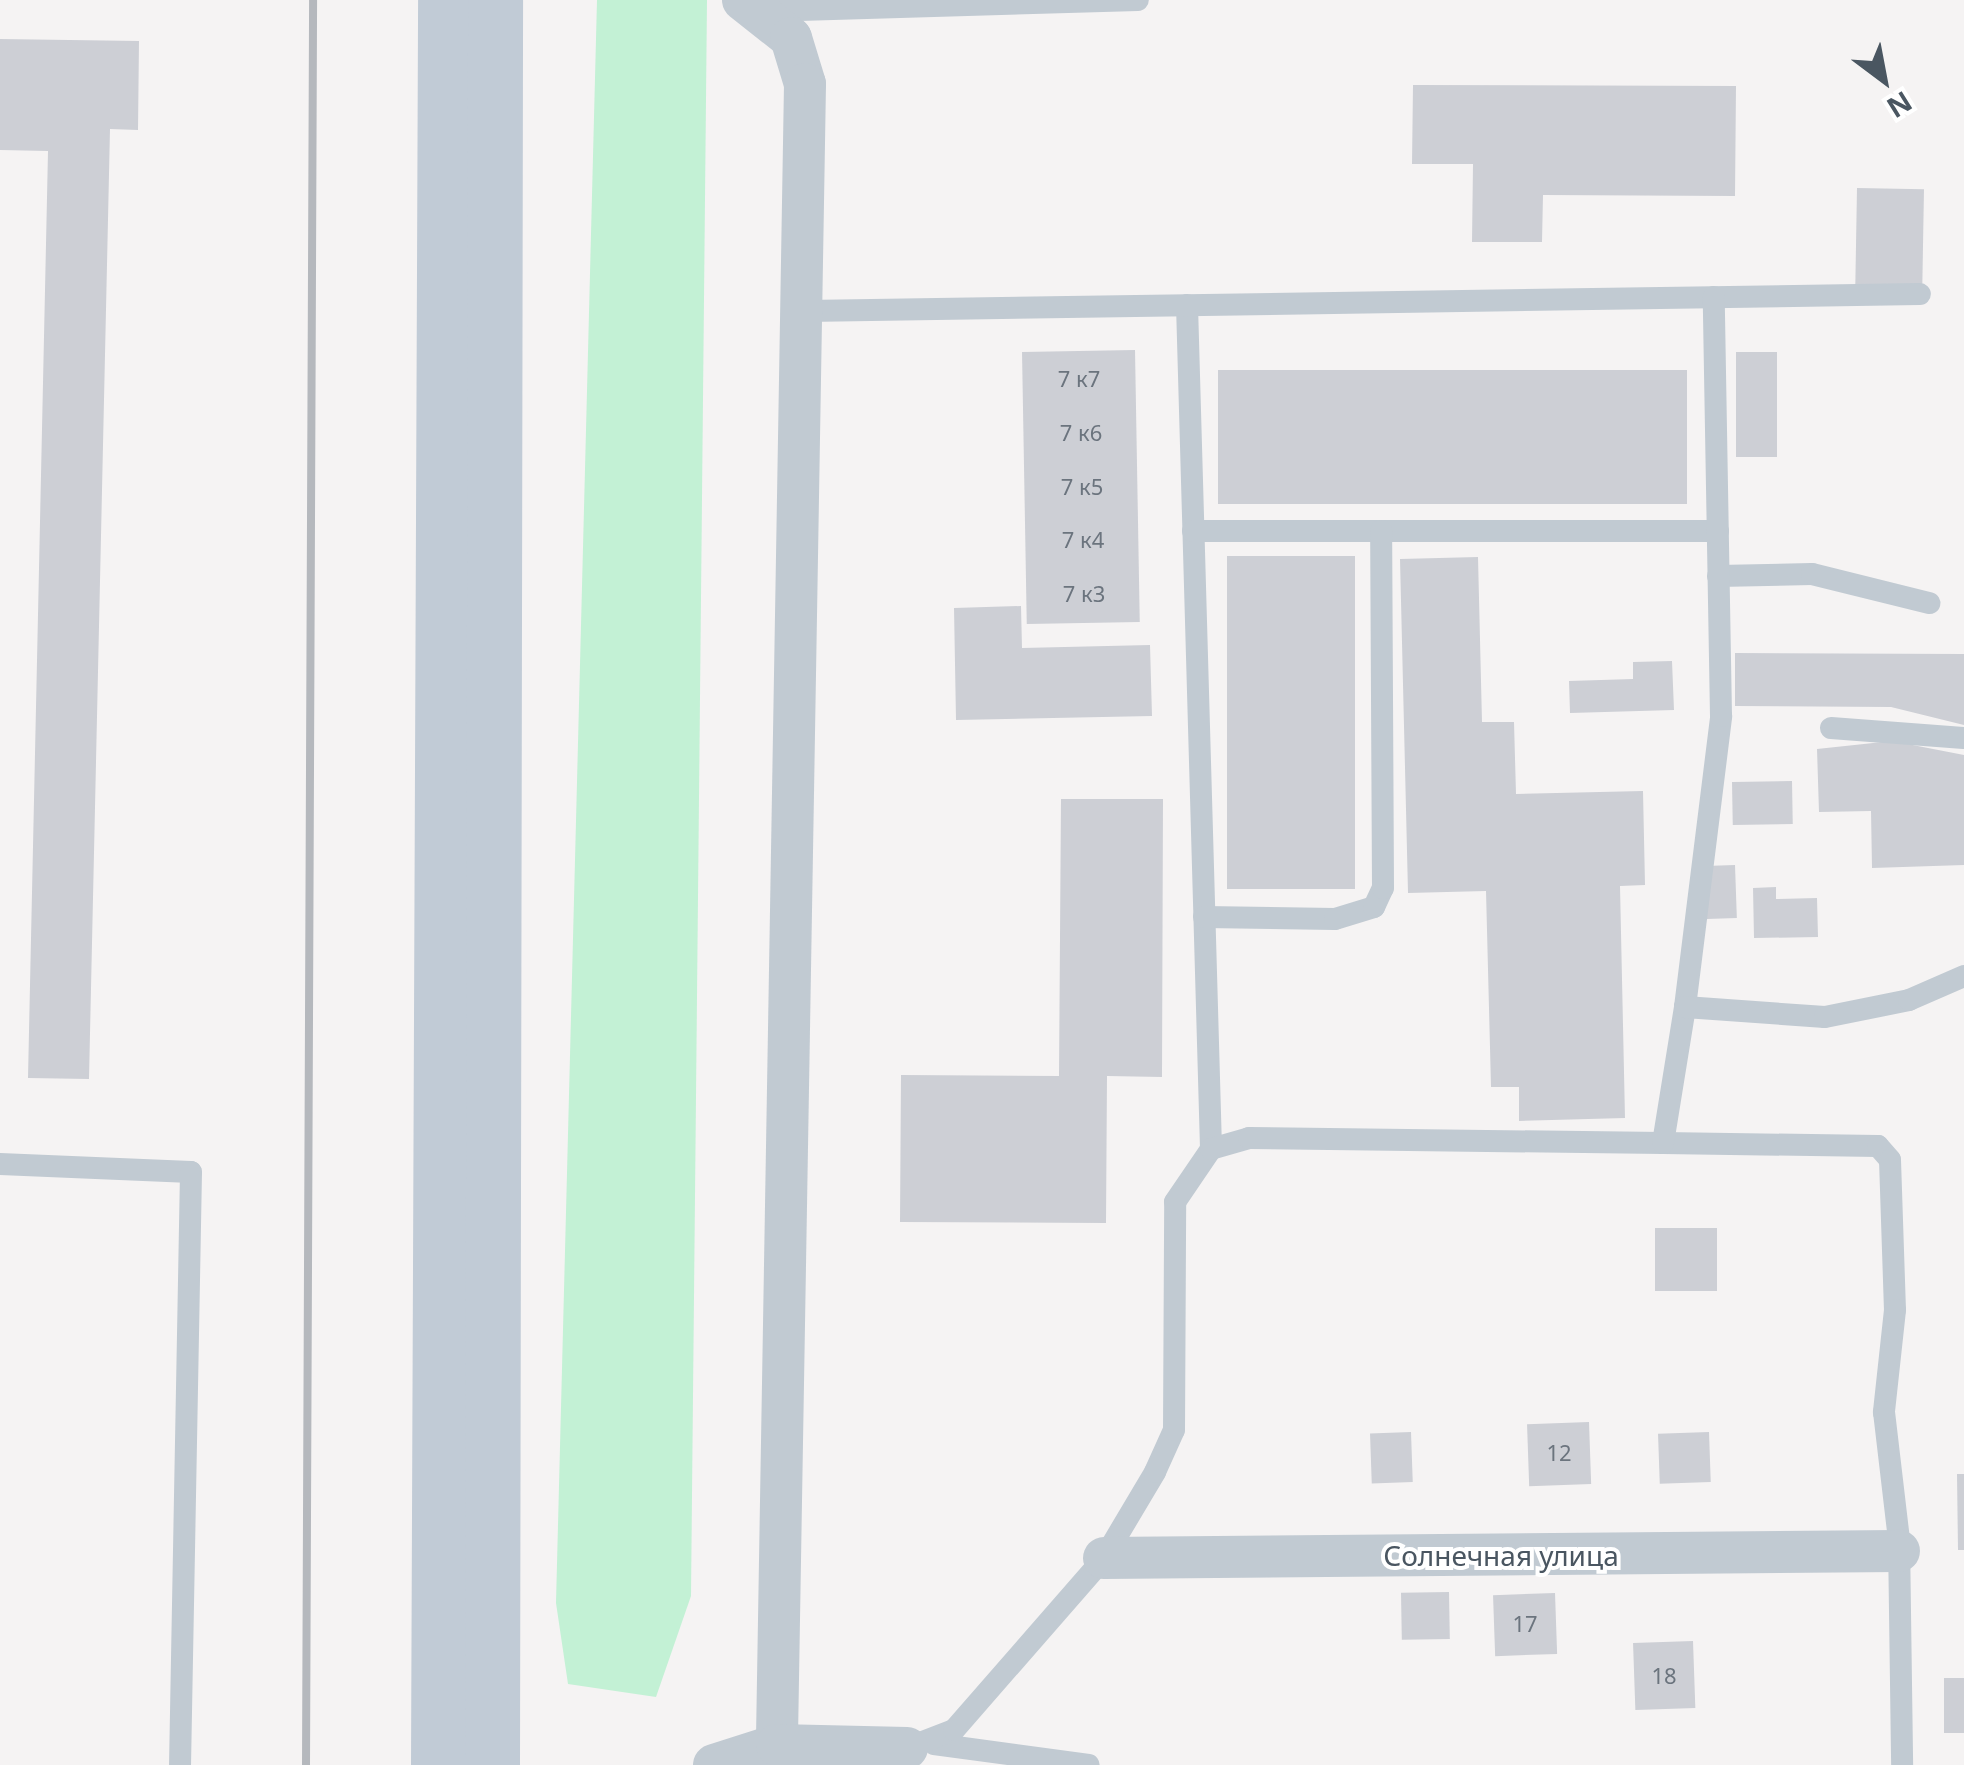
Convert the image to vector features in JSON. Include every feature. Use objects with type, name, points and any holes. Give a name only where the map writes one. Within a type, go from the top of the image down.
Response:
[{"type":"main road","points":[[438,1765],[444,0]]},
{"type":"main road","points":[[492,1765],[495,0]]},
{"type":"street","points":[[755,6],[792,38],[805,84],[806,310],[777,1745]]},
{"type":"street","name":"Солнечная улица","points":[[1104,1558],[1900,1552]]},
{"type":"street","points":[[714,1765],[777,1745],[920,1746]]},
{"type":"lane","points":[[755,6],[1138,0]]},
{"type":"lane","points":[[806,310],[1920,294]]},
{"type":"lane","points":[[1662,1142],[1684,1007],[1721,716],[1714,298]]},
{"type":"lane","points":[[920,1746],[1104,1558],[1174,1430],[1174,1202],[1211,1149],[1187,305]]},
{"type":"lane","points":[[1194,531],[1718,531]]},
{"type":"lane","points":[[1204,917],[1335,918],[1374,906],[1383,888],[1381,531]]},
{"type":"lane","points":[[1718,576],[1812,574],[1930,603]]},
{"type":"lane","points":[[1831,728],[1964,738]]},
{"type":"lane","points":[[1684,1007],[1825,1017],[1908,1000],[1964,976]]},
{"type":"lane","points":[[1211,1149],[1249,1138],[1878,1146],[1890,1160],[1895,1310],[1884,1412],[1900,1552],[1902,1765]]},
{"type":"lane","points":[[0,1164],[191,1172],[180,1765]]},
{"type":"lane","points":[[920,1746],[1089,1765]]},
{"type":"green space","points":[[597,0],[707,0],[691,1596],[656,1697],[568,1684],[556,1603]]},
{"type":"building","points":[[0,39],[139,41],[138,130],[110,129],[89,1079],[28,1078],[48,151],[0,150]]},
{"type":"building","points":[[1413,85],[1736,86],[1735,196],[1543,195],[1542,242],[1472,242],[1473,164],[1412,164]]},
{"type":"building","points":[[1857,188],[1924,189],[1922,288],[1855,287]]},
{"type":"building","points":[[1135,350],[1140,622],[1027,624],[1022,352]]},
{"type":"building","points":[[1736,352],[1777,352],[1777,457],[1736,457]]},
{"type":"building","points":[[1218,370],[1687,370],[1687,504],[1218,504]]},
{"type":"building","points":[[1227,556],[1355,556],[1355,889],[1227,889]]},
{"type":"building","points":[[1478,557],[1482,722],[1514,722],[1516,794],[1643,791],[1645,885],[1620,886],[1625,1118],[1519,1121],[1519,1087],[1491,1087],[1486,891],[1408,893],[1400,559]]},
{"type":"building","points":[[1021,606],[1022,648],[1150,645],[1152,716],[956,720],[954,608]]},
{"type":"building","points":[[1735,653],[1964,654],[1964,725],[1891,707],[1735,706]]},
{"type":"building","points":[[1672,661],[1674,710],[1570,713],[1569,681],[1633,679],[1633,662]]},
{"type":"building","points":[[1892,741],[1964,755],[1964,865],[1872,868],[1871,811],[1819,812],[1817,749]]},
{"type":"building","points":[[1792,781],[1793,824],[1733,825],[1732,782]]},
{"type":"building","points":[[1061,799],[1163,799],[1162,1077],[1107,1076],[1106,1223],[900,1222],[901,1075],[1059,1076]]},
{"type":"building","points":[[1735,865],[1737,918],[1707,919],[1705,866]]},
{"type":"building","points":[[1776,887],[1776,899],[1817,898],[1818,937],[1754,938],[1753,888]]},
{"type":"building","points":[[1655,1228],[1717,1228],[1717,1291],[1655,1291]]},
{"type":"building","points":[[1589,1422],[1591,1484],[1529,1486],[1527,1424]]},
{"type":"building","points":[[1411,1432],[1413,1482],[1372,1483],[1370,1433]]},
{"type":"building","points":[[1709,1432],[1711,1482],[1660,1484],[1658,1434]]},
{"type":"building","points":[[1957,1474],[1964,1474],[1964,1550],[1958,1550]]},
{"type":"building","points":[[1449,1592],[1450,1639],[1402,1640],[1401,1593]]},
{"type":"building","points":[[1555,1593],[1557,1654],[1495,1656],[1493,1595]]},
{"type":"building","points":[[1693,1641],[1695,1708],[1635,1710],[1633,1643]]},
{"type":"building","points":[[1944,1678],[1964,1678],[1964,1733],[1944,1733]]},
{"type":"railway","points":[[306,1765],[313,0]]}]
